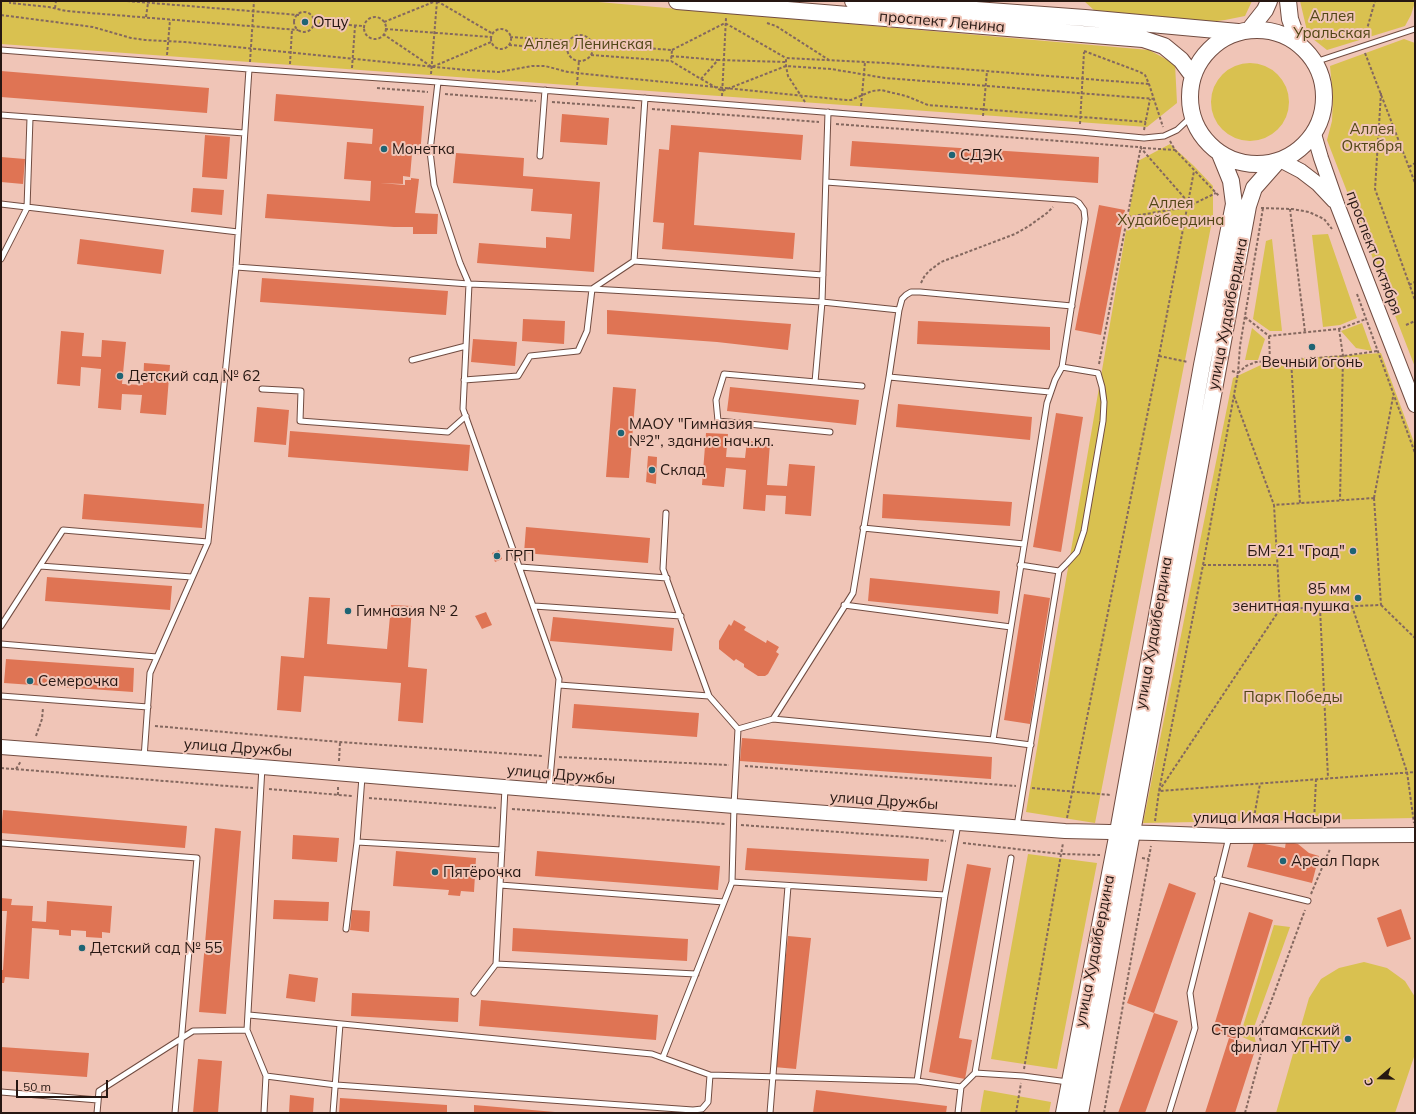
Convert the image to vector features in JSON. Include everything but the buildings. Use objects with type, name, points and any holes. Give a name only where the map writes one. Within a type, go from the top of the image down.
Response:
[{"type":"main road","name":"проспект Ленина","points":[[677,1],[1143,39],[1164,46],[1181,60],[1193,76]]},
{"type":"main road","name":"проспект Ленина","points":[[852,1],[1245,31]]},
{"type":"main road","points":[[1245,31],[1265,10],[1269,1]]},
{"type":"main road","points":[[1288,1],[1290,18],[1298,44]]},
{"type":"main road","points":[[1268,30],[1281,34],[1298,44],[1315,62],[1321,76],[1324,95],[1323,113],[1320,124],[1314,134],[1297,152],[1279,161],[1261,165],[1238,163],[1220,154],[1204,139],[1192,116],[1190,94],[1193,76],[1199,63],[1212,46],[1222,39],[1245,31],[1268,30]]},
{"type":"main road","name":"проспект Октября","points":[[1314,134],[1337,204],[1415,405]]},
{"type":"main road","name":"улица Худайбердина","points":[[1125,832],[1201,373],[1234,204],[1231,181],[1220,154]]},
{"type":"main road","points":[[1279,161],[1301,171],[1318,184],[1337,204]]},
{"type":"main road","name":"улица Худайбердина","points":[[1064,1113],[1077,1084],[1248,206],[1254,188],[1279,161]]},
{"type":"main road","name":"улица Дружбы","points":[[1,747],[958,823],[1065,831],[1125,832]]},
{"type":"main road","name":"улица Имая Насыри","points":[[1125,832],[1229,836],[1415,835]]},
{"type":"main road","name":"улица Худайбердина","points":[[1077,1084],[1080,1113]]},
{"type":"lane","points":[[1315,62],[1415,29]]},
{"type":"lane","points":[[1,50],[861,114],[1142,138],[1166,135],[1177,130],[1192,116]]},
{"type":"lane","points":[[144,758],[150,673],[208,542],[236,267],[249,69]]},
{"type":"lane","points":[[438,82],[430,151],[434,185],[460,263],[469,284],[463,408],[560,679],[549,790]]},
{"type":"lane","points":[[540,156],[545,90]]},
{"type":"lane","points":[[634,261],[645,98]]},
{"type":"lane","points":[[815,382],[822,302],[828,112]]},
{"type":"lane","points":[[1,115],[244,133]]},
{"type":"lane","points":[[1,259],[28,208],[30,118]]},
{"type":"lane","points":[[826,182],[1074,200],[1080,203],[1084,210],[1072,306],[1062,367],[1046,403],[993,740]]},
{"type":"lane","points":[[1,204],[238,232]]},
{"type":"lane","points":[[464,380],[518,376],[530,356],[578,351],[587,331],[592,289],[634,261],[823,275]]},
{"type":"lane","points":[[236,267],[469,284],[592,289],[822,302],[900,310]]},
{"type":"lane","points":[[772,719],[853,593],[902,299],[911,292],[920,292],[1072,306]]},
{"type":"lane","points":[[412,360],[466,346]]},
{"type":"lane","points":[[1017,827],[1059,571],[1077,552],[1084,531],[1103,415],[1104,402],[1098,373],[1062,367]]},
{"type":"lane","points":[[830,432],[718,421],[716,400],[724,374],[862,386]]},
{"type":"lane","points":[[889,377],[1050,392]]},
{"type":"lane","points":[[262,389],[301,391],[300,421],[448,432],[466,416]]},
{"type":"lane","points":[[662,1058],[732,882],[733,824],[738,729],[709,696],[663,569],[666,513]]},
{"type":"lane","points":[[863,528],[1024,544]]},
{"type":"lane","points":[[1,626],[63,530],[208,542]]},
{"type":"lane","points":[[1020,565],[1059,571]]},
{"type":"lane","points":[[40,566],[192,577]]},
{"type":"lane","points":[[520,567],[667,578]]},
{"type":"lane","points":[[844,605],[1011,627]]},
{"type":"lane","points":[[534,606],[681,616]]},
{"type":"lane","points":[[1,644],[157,657]]},
{"type":"lane","points":[[559,685],[709,696]]},
{"type":"lane","points":[[1,696],[148,707]]},
{"type":"lane","points":[[738,729],[772,719],[1031,745]]},
{"type":"lane","points":[[262,767],[247,1030],[266,1076],[264,1113]]},
{"type":"lane","points":[[346,929],[357,842],[362,776]]},
{"type":"lane","points":[[474,993],[496,964],[505,787]]},
{"type":"lane","points":[[918,1081],[945,895],[958,823]]},
{"type":"lane","points":[[1169,1113],[1195,1028],[1190,993],[1217,879],[1229,836]]},
{"type":"lane","points":[[357,842],[502,850]]},
{"type":"lane","points":[[1,843],[197,858],[175,1113]]},
{"type":"lane","points":[[958,1113],[961,1087],[975,1073],[1011,858]]},
{"type":"lane","points":[[1217,879],[1308,901]]},
{"type":"lane","points":[[732,882],[945,895]]},
{"type":"lane","points":[[500,885],[724,902]]},
{"type":"lane","points":[[770,1113],[788,886]]},
{"type":"lane","points":[[496,964],[696,974]]},
{"type":"lane","points":[[249,1015],[652,1054],[710,1075],[772,1078],[918,1081],[961,1087]]},
{"type":"lane","points":[[333,1113],[340,1024]]},
{"type":"lane","points":[[97,1113],[99,1091],[193,1031],[247,1030]]},
{"type":"lane","points":[[975,1073],[1023,1076],[1077,1084]]},
{"type":"lane","points":[[266,1076],[336,1085],[693,1110],[702,1109],[708,1102],[710,1075]]},
{"type":"lane","points":[[1,1092],[98,1100]]},
{"type":"path","points":[[10,1],[10,3],[55,8],[66,11],[292,29],[302,32],[313,28],[314,23],[310,14],[303,13],[253,11],[127,1]]},
{"type":"path","points":[[55,8],[56,1]]},
{"type":"path","points":[[249,69],[254,1]]},
{"type":"path","points":[[384,22],[436,1]]},
{"type":"path","points":[[375,87],[430,92],[436,1]]},
{"type":"path","points":[[436,1],[493,34]]},
{"type":"path","points":[[1374,1],[1362,46],[1415,183]]},
{"type":"path","points":[[146,18],[148,3]]},
{"type":"path","points":[[298,30],[295,22],[299,14]]},
{"type":"path","points":[[1,15],[93,27],[131,38],[466,70],[499,72],[532,66],[544,66],[578,73],[716,88],[722,90],[786,66],[831,70],[885,78],[1155,99]]},
{"type":"path","points":[[720,115],[726,15]]},
{"type":"path","points":[[374,17],[381,19],[384,22],[385,29],[383,34],[378,38],[371,38],[366,33],[364,26],[367,20],[374,17]]},
{"type":"path","points":[[726,19],[733,19]]},
{"type":"path","points":[[166,63],[170,20]]},
{"type":"path","points":[[762,22],[776,26],[830,60]]},
{"type":"path","points":[[314,23],[364,26]]},
{"type":"path","points":[[592,44],[672,50],[725,23]]},
{"type":"path","points":[[725,23],[786,58],[865,62],[1150,84]]},
{"type":"path","points":[[352,76],[355,26]]},
{"type":"path","points":[[290,72],[292,29]]},
{"type":"path","points":[[385,29],[491,37]]},
{"type":"path","points":[[509,45],[510,38],[508,33],[502,30],[496,31],[491,37],[491,42],[494,47],[500,49],[506,48],[509,45],[568,49]]},
{"type":"path","points":[[383,34],[432,67]]},
{"type":"path","points":[[584,35],[592,44],[593,48],[591,55],[587,59],[579,60],[571,56],[568,49],[570,41],[576,36],[584,35]]},
{"type":"path","points":[[510,38],[570,41]]},
{"type":"path","points":[[432,67],[491,42]]},
{"type":"path","points":[[1079,143],[1084,46]]},
{"type":"path","points":[[671,61],[672,50]]},
{"type":"path","points":[[1084,52],[1145,75],[1150,84],[1166,135],[1175,150],[1221,198]]},
{"type":"path","points":[[591,55],[671,61],[716,88]]},
{"type":"path","points":[[671,56],[718,60],[786,62]]},
{"type":"path","points":[[786,58],[788,76],[807,106],[807,122]]},
{"type":"path","points":[[576,104],[579,60]]},
{"type":"path","points":[[701,79],[718,60]]},
{"type":"path","points":[[860,126],[865,62]]},
{"type":"path","points":[[981,135],[987,71]]},
{"type":"path","points":[[728,89],[846,100],[872,91],[881,90],[906,96],[928,105],[1146,122]]},
{"type":"path","points":[[437,93],[1175,150]]},
{"type":"path","points":[[1381,94],[1374,189],[1415,300]]},
{"type":"path","points":[[1098,373],[1150,99]]},
{"type":"path","points":[[1140,148],[1188,202]]},
{"type":"path","points":[[1409,167],[1415,163]]},
{"type":"path","points":[[1067,819],[1159,356],[1194,170]]},
{"type":"path","points":[[1128,217],[1187,207],[1216,193]]},
{"type":"path","points":[[920,292],[924,277],[929,270],[941,262],[1000,241],[1029,226],[1051,210],[1054,205],[1055,198]]},
{"type":"path","points":[[1256,208],[1290,209],[1309,212],[1324,219],[1334,231]]},
{"type":"path","points":[[1155,824],[1159,791],[1234,396],[1240,346],[1264,208]]},
{"type":"path","points":[[1290,209],[1306,332]]},
{"type":"path","points":[[1409,285],[1415,282]]},
{"type":"path","points":[[1355,290],[1415,453]]},
{"type":"path","points":[[1245,318],[1268,336],[1340,329],[1366,319]]},
{"type":"path","points":[[1406,325],[1415,321]]},
{"type":"path","points":[[1340,329],[1343,356],[1340,500]]},
{"type":"path","points":[[1268,336],[1270,362]]},
{"type":"path","points":[[1238,372],[1246,366],[1256,362],[1343,356],[1377,351]]},
{"type":"path","points":[[1159,356],[1191,363]]},
{"type":"path","points":[[1291,360],[1300,503]]},
{"type":"path","points":[[1159,791],[1280,609],[1274,505],[1234,396]]},
{"type":"path","points":[[1394,396],[1374,498],[1381,605],[1415,638]]},
{"type":"path","points":[[1274,505],[1374,498]]},
{"type":"path","points":[[1203,565],[1278,566]]},
{"type":"path","points":[[1280,609],[1381,605]]},
{"type":"path","points":[[1352,606],[1407,772],[1415,829]]},
{"type":"path","points":[[1320,607],[1328,778]]},
{"type":"path","points":[[34,741],[42,719],[44,699]]},
{"type":"path","points":[[146,725],[340,742],[552,757],[736,766],[1024,787],[1113,796]]},
{"type":"path","points":[[339,766],[340,742]]},
{"type":"path","points":[[1,768],[504,808],[908,837],[1061,854]]},
{"type":"path","points":[[1159,791],[1415,772]]},
{"type":"path","points":[[1314,835],[1316,779]]},
{"type":"path","points":[[1251,836],[1260,783]]},
{"type":"path","points":[[1245,1113],[1263,1046],[1257,1031],[1265,1018],[1308,901],[1336,835]]},
{"type":"path","points":[[1016,1113],[1063,842]]},
{"type":"path","points":[[1104,1113],[1151,842]]},
{"type":"path","points":[[1138,858],[1149,859]]},
{"type":"green space","name":"Аллея Ленинская","points":[[1,1],[587,1],[1149,50],[1175,64],[1177,103],[1147,127],[1,44]]},
{"type":"green space","points":[[1084,1],[1252,1],[1245,16],[1209,22],[1095,11]]},
{"type":"green space","name":"Аллея Уральская","points":[[1300,1],[1415,2],[1411,15],[1405,26],[1327,50],[1308,35]]},
{"type":"green space","name":"Аллея Октября","points":[[1404,39],[1415,43],[1415,367],[1327,140],[1332,121],[1333,98],[1330,66]]},
{"type":"green space","points":[[1250,63],[1265,66],[1278,74],[1286,87],[1289,102],[1286,117],[1278,130],[1265,138],[1250,141],[1235,138],[1222,130],[1214,117],[1211,102],[1214,87],[1222,74],[1235,66]]},
{"type":"green space","name":"Аллея Худайбердина","points":[[1170,144],[1213,186],[1213,216],[1095,823],[1026,812],[1138,161]]},
{"type":"green space","points":[[1328,234],[1357,318],[1340,325],[1323,327],[1312,235]]},
{"type":"green space","points":[[1272,239],[1282,331],[1270,331],[1253,319],[1266,241]]},
{"type":"green space","points":[[1362,323],[1372,351],[1356,348],[1341,331]]},
{"type":"green space","points":[[1252,328],[1265,339],[1258,360],[1245,360]]},
{"type":"green space","name":"Парк Победы","points":[[1381,353],[1415,445],[1415,818],[1143,823],[1233,378],[1263,364],[1305,358]]},
{"type":"green space","points":[[1028,854],[1097,863],[1057,1069],[991,1059]]},
{"type":"green space","points":[[1274,925],[1290,927],[1253,1030],[1256,1043],[1240,1036]]},
{"type":"green space","points":[[1364,962],[1387,968],[1405,981],[1415,997],[1415,1054],[1395,1113],[1276,1113],[1309,998],[1321,979],[1339,968]]},
{"type":"green space","points":[[984,1090],[1051,1102],[1049,1113],[980,1113]]},
{"type":"place","name":"Отцу","points":[[305,22]]},
{"type":"place","name":"Монетка","points":[[384,149]]},
{"type":"place","name":"СДЭК","points":[[952,155]]},
{"type":"place","name":"Вечный огонь","points":[[1312,347]]},
{"type":"place","name":"Детский сад № 62","points":[[120,376]]},
{"type":"place","name":"МАОУ \"Гимназия №2\", здание нач.кл.","points":[[621,433]]},
{"type":"place","name":"Склад","points":[[652,470]]},
{"type":"place","name":"БМ-21 \"Град\"","points":[[1353,551]]},
{"type":"place","name":"ГРП","points":[[497,556]]},
{"type":"place","name":"85 мм зенитная пушка","points":[[1358,598]]},
{"type":"place","name":"Гимназия № 2","points":[[348,611]]},
{"type":"place","name":"Семерочка","points":[[30,681]]},
{"type":"place","name":"Ареал Парк","points":[[1283,861]]},
{"type":"place","name":"Пятёрочка","points":[[435,872]]},
{"type":"place","name":"Детский сад № 55","points":[[82,948]]},
{"type":"place","name":"Стерлитамакский филиал УГНТУ","points":[[1348,1039]]}]
